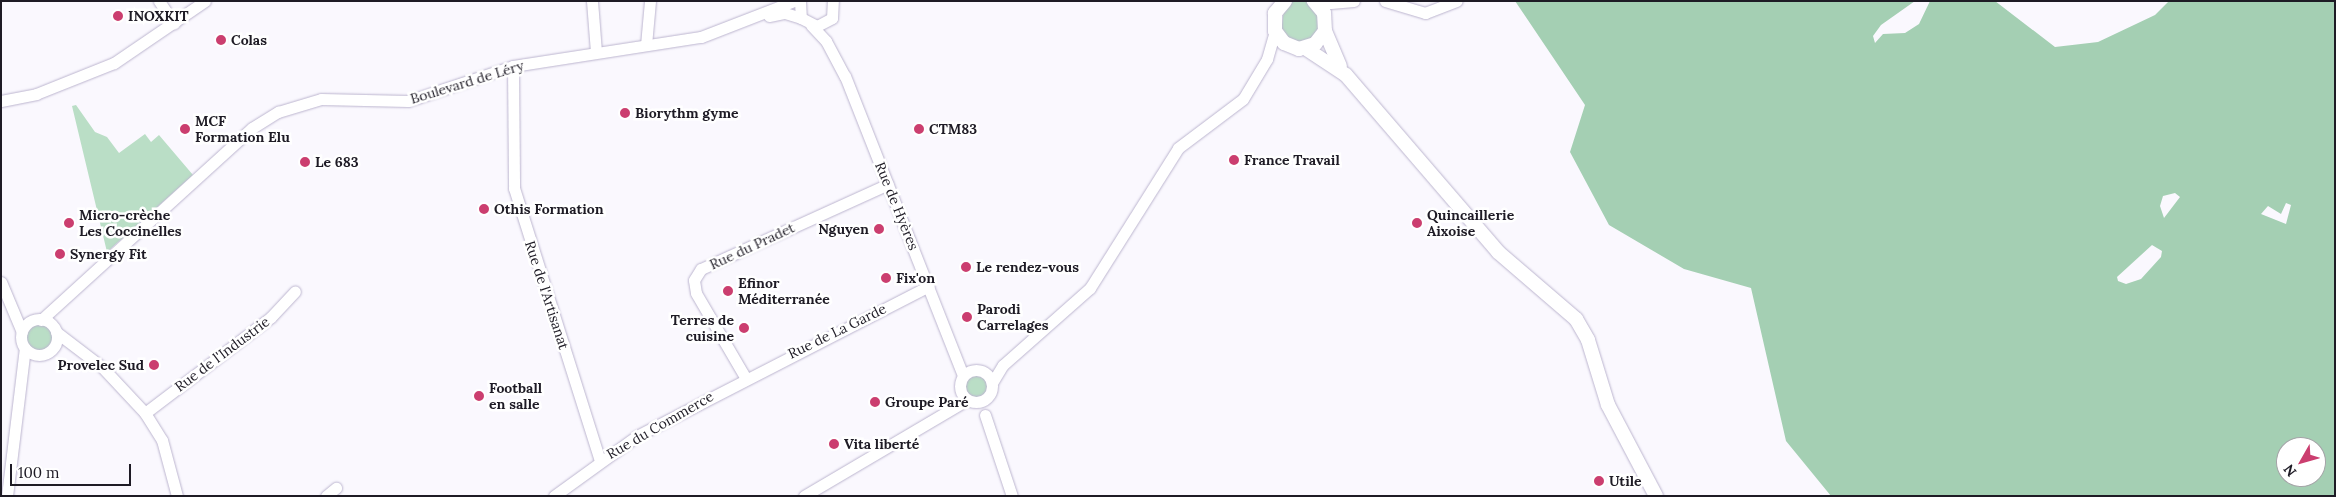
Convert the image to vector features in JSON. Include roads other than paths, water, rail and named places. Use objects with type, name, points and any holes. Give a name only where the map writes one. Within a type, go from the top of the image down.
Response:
[{"type":"main road","points":[[1285,1],[1274,7],[1275,31],[1288,46],[1305,48],[1346,75],[1498,252],[1576,319],[1588,340],[1608,405],[1656,496]]},
{"type":"main road","points":[[1317,3],[1346,75]]},
{"type":"main road","points":[[1305,48],[1319,40],[1325,25]]},
{"type":"street","points":[[159,1],[174,23]]},
{"type":"street","points":[[1,101],[81,79],[174,23],[205,1]]},
{"type":"street","points":[[592,1],[596,52]]},
{"type":"street","points":[[646,45],[650,1]]},
{"type":"street","name":"Boulevard de Léry","points":[[37,320],[252,128],[278,112],[321,99],[408,101],[513,66],[700,37],[762,16],[794,1]]},
{"type":"street","points":[[800,1],[806,22],[823,25],[832,18]]},
{"type":"street","name":"Rue de Hyères","points":[[833,1],[833,52]]},
{"type":"street","points":[[1385,1],[1426,13],[1457,1]]},
{"type":"street","points":[[1317,3],[1349,2]]},
{"type":"street","points":[[1325,25],[1349,2]]},
{"type":"street","name":"Boulevard de Léry","points":[[762,16],[785,13],[806,22]]},
{"type":"street","name":"Rue de Hyères","points":[[806,22],[833,52],[929,286],[967,373]]},
{"type":"street","points":[[804,496],[952,405],[973,398],[992,383],[1003,365],[1090,288],[1168,160],[1243,99],[1267,59],[1275,31]]},
{"type":"street","points":[[1267,59],[1288,46]]},
{"type":"street","name":"Rue de l'Artisanat","points":[[513,66],[514,188],[600,460]]},
{"type":"street","name":"Rue du Pradet","points":[[745,377],[696,293],[694,280],[701,270],[888,184]]},
{"type":"street","points":[[1,282],[9,306],[22,332],[25,348],[21,402],[7,496]]},
{"type":"street","name":"Rue de La Garde","points":[[745,377],[929,286]]},
{"type":"street","name":"Rue de l'Industrie","points":[[145,413],[271,317],[295,291]]},
{"type":"street","points":[[53,348],[59,301]]},
{"type":"street","points":[[9,306],[55,329],[76,350],[102,367],[145,413],[162,440],[177,496]]},
{"type":"street","points":[[22,332],[37,320]]},
{"type":"street","points":[[25,348],[39,355]]},
{"type":"street","points":[[21,402],[39,355],[53,348],[76,350]]},
{"type":"street","points":[[1003,365],[984,372],[967,373],[973,398],[985,415],[1012,496]]},
{"type":"street","points":[[984,372],[992,383]]},
{"type":"street","name":"Rue du Commerce","points":[[554,496],[600,460],[745,377]]},
{"type":"street","points":[[326,496],[336,488]]},
{"type":"place","name":"INOXKIT","points":[[118,16]]},
{"type":"place","name":"Colas","points":[[221,40]]},
{"type":"place","name":"Biorythm gyme","points":[[625,113]]},
{"type":"place","name":"MCF Formation Elu","points":[[185,129]]},
{"type":"place","name":"CTM83","points":[[919,129]]},
{"type":"place","name":"France Travail","points":[[1234,160]]},
{"type":"place","name":"Le 683","points":[[305,162]]},
{"type":"place","name":"Othis Formation","points":[[484,209]]},
{"type":"place","name":"Micro-crèche Les Coccinelles","points":[[69,223]]},
{"type":"place","name":"Quincaillerie Aixoise","points":[[1417,223]]},
{"type":"place","name":"Nguyen","points":[[879,229]]},
{"type":"place","name":"Synergy Fit","points":[[60,254]]},
{"type":"place","name":"Le rendez-vous","points":[[966,267]]},
{"type":"place","name":"Fix'on","points":[[886,278]]},
{"type":"place","name":"Efinor Méditerranée","points":[[728,291]]},
{"type":"place","name":"Parodi Carrelages","points":[[967,317]]},
{"type":"place","name":"Terres de cuisine","points":[[744,328]]},
{"type":"place","name":"Provelec Sud","points":[[154,365]]},
{"type":"place","name":"Football en salle","points":[[479,396]]},
{"type":"place","name":"Groupe Paré","points":[[875,402]]},
{"type":"place","name":"Vita liberté","points":[[834,444]]},
{"type":"place","name":"Utile","points":[[1599,481]]}]
